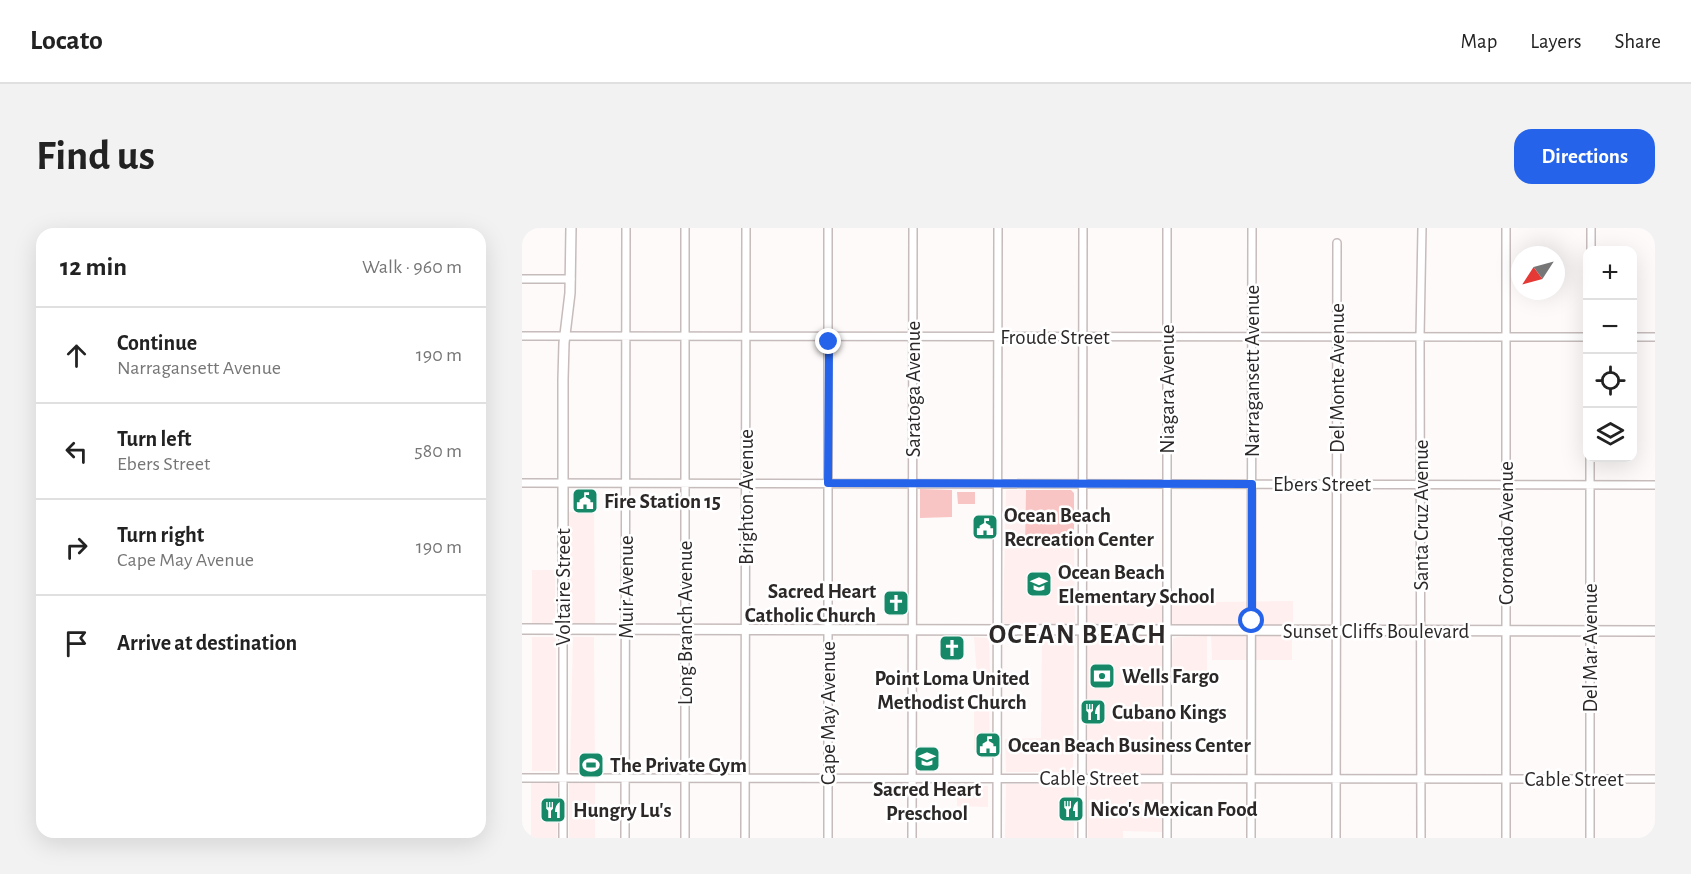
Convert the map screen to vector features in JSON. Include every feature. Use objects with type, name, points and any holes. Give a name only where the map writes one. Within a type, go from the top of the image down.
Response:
[{"type":"main road","name":"Voltaire Street","points":[[563,630],[565,336],[571,279],[571,228]]},
{"type":"main road","name":"Sunset Cliffs Boulevard","points":[[522,629],[1655,631]]},
{"type":"street","name":"Muir Avenue","points":[[625,838],[626,228]]},
{"type":"street","name":"Long Branch Avenue","points":[[685,228],[685,838]]},
{"type":"street","name":"Brighton Avenue","points":[[745,838],[746,228]]},
{"type":"street","name":"Cape May Avenue","points":[[828,228],[828,838]]},
{"type":"street","name":"Saratoga Avenue","points":[[912,838],[913,228]]},
{"type":"street","points":[[997,838],[998,228]]},
{"type":"street","points":[[1082,838],[1083,228]]},
{"type":"street","name":"Niagara Avenue","points":[[1167,228],[1167,838]]},
{"type":"street","name":"Narragansett Avenue","points":[[1251,838],[1252,228]]},
{"type":"street","name":"Santa Cruz Avenue","points":[[1421,838],[1420,337],[1422,228]]},
{"type":"street","name":"Coronado Avenue","points":[[1506,228],[1506,838]]},
{"type":"street","points":[[1591,228],[1591,246]]},
{"type":"street","name":"Del Monte Avenue","points":[[1336,838],[1337,243]]},
{"type":"street","points":[[522,279],[571,279]]},
{"type":"street","name":"Froude Street","points":[[522,336],[1583,337]]},
{"type":"street","points":[[1637,337],[1655,337]]},
{"type":"street","name":"Del Mar Avenue","points":[[1590,462],[1590,838]]},
{"type":"street","name":"Ebers Street","points":[[522,483],[1655,484]]},
{"type":"street","name":"Voltaire Street","points":[[563,630],[563,838]]},
{"type":"street","name":"Cable Street","points":[[522,778],[1655,779]]},
{"type":"shaded area","points":[[920,489],[952,490],[952,517],[920,518]]},
{"type":"shaded area","name":"Ocean Beach Elementary School","points":[[1006,490],[1026,490],[1025,544],[1074,544],[1075,625],[1003,624]]},
{"type":"shaded area","points":[[1026,490],[1071,490],[1074,493],[1074,544],[1025,545]]},
{"type":"shaded area","points":[[957,492],[975,492],[975,504],[958,504]]},
{"type":"shaded area","points":[[569,512],[594,512],[595,626],[570,626]]},
{"type":"shaded area","points":[[532,570],[555,570],[555,624],[532,624]]},
{"type":"shaded area","points":[[1293,601],[1293,627],[1087,628],[1087,604]]},
{"type":"shaded area","points":[[1088,635],[1162,635],[1162,774],[1088,774]]},
{"type":"shaded area","points":[[1211,635],[1292,636],[1292,660],[1212,660]]},
{"type":"shaded area","points":[[1207,636],[1207,671],[1171,671],[1173,639]]},
{"type":"shaded area","points":[[532,637],[556,637],[556,771],[532,771]]},
{"type":"shaded area","points":[[573,637],[594,637],[595,771],[570,771]]},
{"type":"shaded area","points":[[974,637],[989,638],[990,677],[977,676]]},
{"type":"shaded area","points":[[1074,637],[1073,772],[1006,772],[1005,739],[1041,738],[1042,638]]},
{"type":"shaded area","points":[[974,705],[989,705],[990,750],[974,750]]},
{"type":"shaded area","points":[[531,782],[557,782],[557,838],[531,838]]},
{"type":"shaded area","points":[[569,782],[595,783],[595,838],[569,838]]},
{"type":"shaded area","points":[[1088,782],[1163,783],[1162,832],[1123,831],[1123,838],[1088,838]]},
{"type":"shaded area","points":[[1006,784],[1072,784],[1074,786],[1074,838],[1005,838]]},
{"type":"shaded area","points":[[957,785],[988,786],[988,807],[957,806]]},
{"type":"place","name":"Fire Station 15","points":[[585,501]]},
{"type":"place","name":"Ocean Beach Recreation Center","points":[[985,527]]},
{"type":"place","name":"Ocean Beach Elementary School","points":[[1039,584]]},
{"type":"place","name":"Sacred Heart Catholic Church","points":[[896,603]]},
{"type":"place","name":"Point Loma United Methodist Church","points":[[952,648]]},
{"type":"place","name":"Wells Fargo","points":[[1102,676]]},
{"type":"place","name":"Cubano Kings","points":[[1093,712]]},
{"type":"place","name":"Ocean Beach Business Center","points":[[988,745]]},
{"type":"place","name":"Sacred Heart Preschool","points":[[927,759]]},
{"type":"place","name":"The Private Gym","points":[[591,765]]},
{"type":"place","name":"Nico's Mexican Food","points":[[1071,809]]},
{"type":"place","name":"Hungry Lu's","points":[[553,810]]},
{"type":"district","name":"OCEAN BEACH","points":[[1078,634]]},
{"type":"route","points":[[829,342],[828,483],[1252,484],[1252,621]]}]
